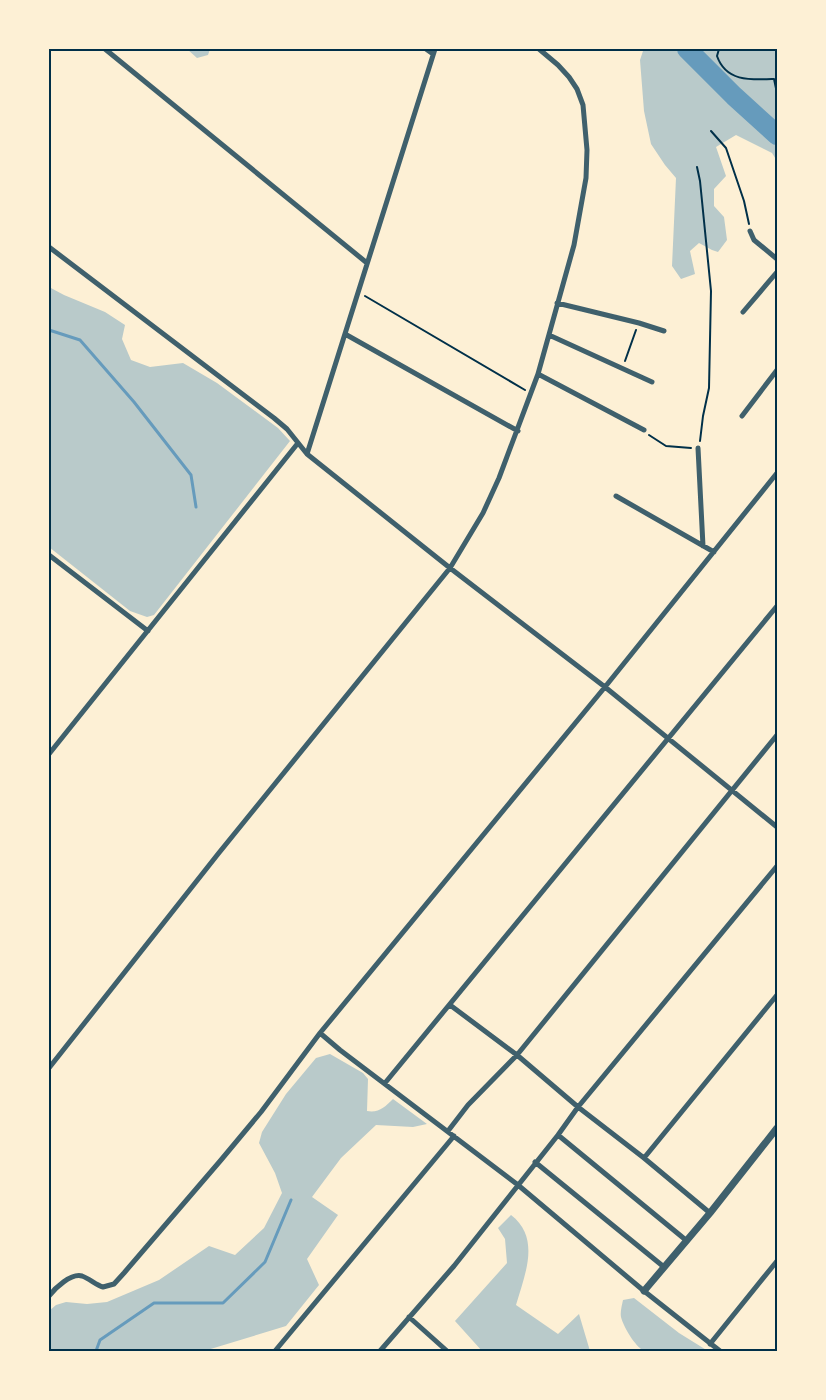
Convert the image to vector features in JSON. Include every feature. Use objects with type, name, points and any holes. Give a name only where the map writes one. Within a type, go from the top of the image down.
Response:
[{"type":"street","points":[[105,49],[367,263]]},
{"type":"street","points":[[307,454],[434,51],[426,49]]},
{"type":"street","points":[[49,1068],[218,854],[450,568],[483,513],[518,431],[538,374],[574,244],[586,178],[587,150],[583,105],[569,77],[558,64],[539,49]]},
{"type":"street","points":[[750,231],[754,240],[777,258]]},
{"type":"street","points":[[49,247],[274,418],[287,429],[307,454],[450,568],[605,687],[777,827]]},
{"type":"street","points":[[743,312],[777,272]]},
{"type":"street","points":[[557,304],[664,331]]},
{"type":"street","points":[[345,334],[518,431]]},
{"type":"street","points":[[549,335],[652,382]]},
{"type":"street","points":[[742,416],[777,370]]},
{"type":"street","points":[[538,374],[644,430]]},
{"type":"street","points":[[49,754],[298,443]]},
{"type":"street","points":[[698,448],[703,546]]},
{"type":"street","points":[[49,1296],[69,1278],[76,1276],[81,1276],[104,1287],[114,1284],[170,1221],[261,1112],[320,1033],[605,687],[777,473]]},
{"type":"street","points":[[616,496],[714,552]]},
{"type":"street","points":[[49,555],[148,631]]},
{"type":"street","points":[[385,1083],[777,606]]},
{"type":"street","points":[[448,1131],[468,1106],[517,1055],[777,735]]},
{"type":"street","points":[[380,1351],[454,1266],[578,1108],[777,866]]},
{"type":"street","points":[[644,1158],[777,995]]},
{"type":"street","points":[[450,1005],[517,1055],[578,1108],[644,1158],[710,1213]]},
{"type":"street","points":[[320,1033],[518,1185],[644,1291],[720,1351]]},
{"type":"street","points":[[644,1291],[710,1213],[777,1128]]},
{"type":"street","points":[[558,1134],[687,1241]]},
{"type":"street","points":[[275,1351],[454,1136]]},
{"type":"street","points":[[535,1162],[664,1268]]},
{"type":"street","points":[[710,1344],[777,1261]]},
{"type":"street","points":[[409,1317],[447,1351]]},
{"type":"path","points":[[719,49],[717,56],[727,72],[748,80],[774,79],[777,93]]},
{"type":"path","points":[[711,131],[726,148],[744,201],[750,231]]},
{"type":"path","points":[[644,430],[666,446],[698,448],[702,433],[703,416],[709,388],[712,291],[697,167]]},
{"type":"path","points":[[358,292],[531,394]]},
{"type":"path","points":[[622,368],[638,323]]},
{"type":"shaded area","points":[[187,49],[210,49],[208,55],[197,58]]},
{"type":"shaded area","points":[[642,49],[777,49],[777,161],[772,153],[736,135],[716,147],[726,176],[714,189],[714,206],[724,217],[727,240],[718,252],[699,243],[690,251],[695,274],[681,279],[672,266],[676,178],[651,144],[644,111],[640,60]]},
{"type":"shaded area","points":[[49,287],[105,312],[125,325],[122,339],[131,360],[150,367],[183,363],[217,383],[278,428],[290,441],[154,615],[147,617],[130,611],[49,547]]},
{"type":"shaded area","points":[[330,1054],[363,1073],[368,1079],[367,1111],[378,1110],[393,1099],[427,1124],[413,1127],[376,1125],[341,1158],[312,1197],[338,1215],[307,1259],[319,1285],[286,1326],[204,1351],[49,1351],[49,1311],[56,1305],[66,1302],[87,1304],[107,1302],[159,1280],[209,1246],[235,1255],[264,1228],[282,1193],[275,1173],[259,1143],[262,1132],[286,1094],[316,1058]]},
{"type":"shaded area","points":[[511,1215],[526,1234],[528,1245],[526,1269],[516,1305],[558,1334],[579,1314],[590,1351],[482,1351],[455,1321],[507,1263],[505,1239],[498,1228]]},
{"type":"shaded area","points":[[634,1298],[679,1333],[708,1351],[644,1351],[641,1349],[630,1336],[621,1317],[623,1300]]},
{"type":"waterway","points":[[687,49],[734,96],[777,135]]},
{"type":"waterway","points":[[49,330],[80,340],[134,402],[191,475],[196,507]]},
{"type":"waterway","points":[[96,1351],[100,1340],[154,1303],[223,1303],[265,1262],[291,1200]]}]
